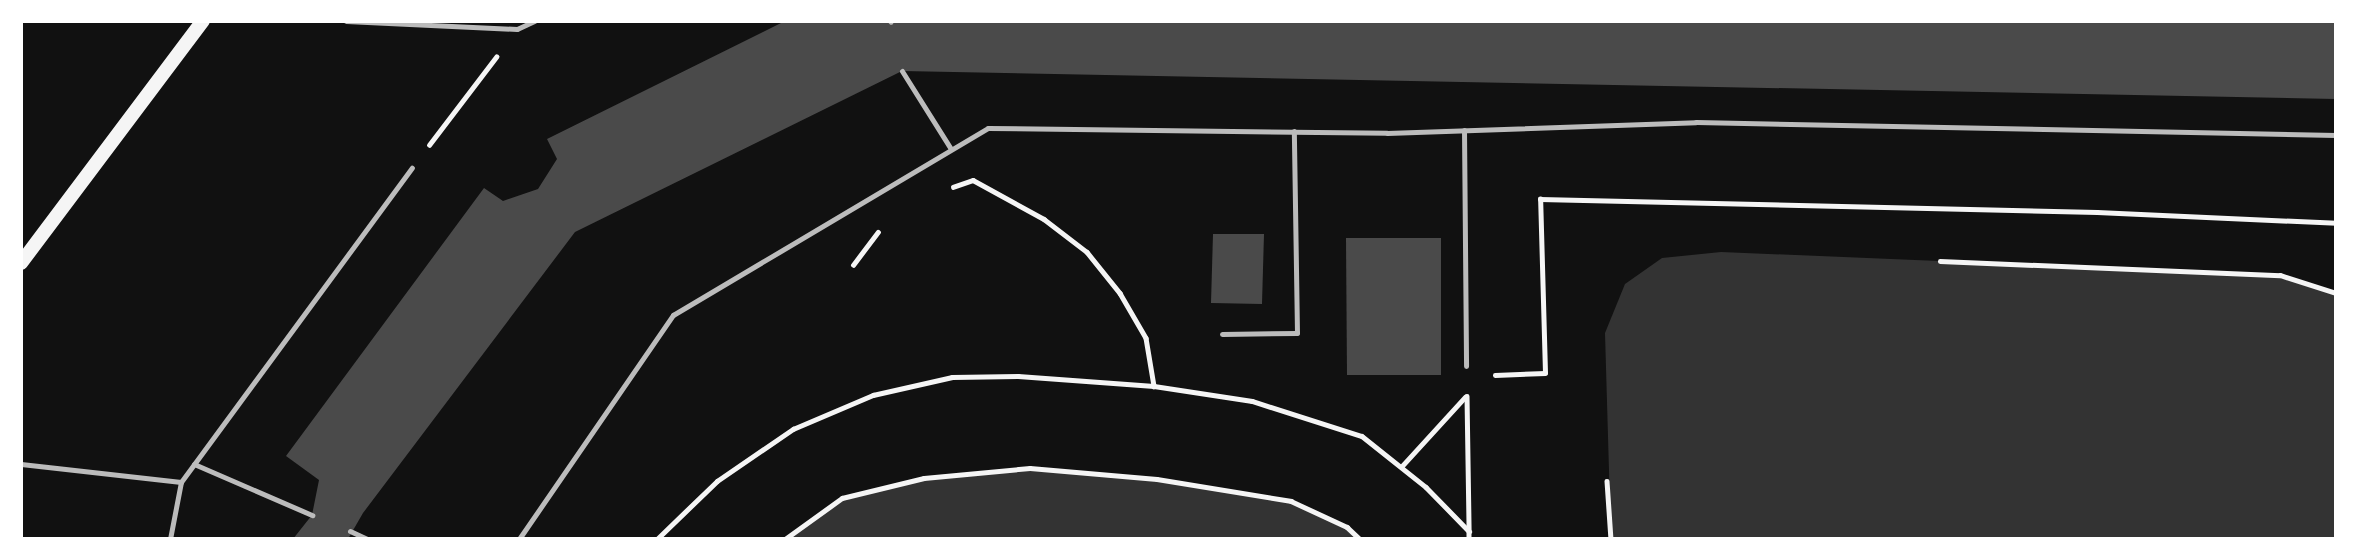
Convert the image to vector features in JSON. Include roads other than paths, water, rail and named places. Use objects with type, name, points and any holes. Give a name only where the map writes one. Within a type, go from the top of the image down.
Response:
[{"type":"main road","points":[[21,263],[204,21]]},
{"type":"lane","points":[[346,21],[517,29],[534,21]]},
{"type":"lane","points":[[902,71],[951,149]]},
{"type":"lane","points":[[519,539],[673,315],[988,128],[1464,130],[1696,122],[2336,135]]},
{"type":"lane","points":[[1464,130],[1466,366]]},
{"type":"lane","points":[[1222,334],[1297,333],[1294,131]]},
{"type":"lane","points":[[170,539],[181,482],[412,168]]},
{"type":"lane","points":[[21,464],[181,482]]},
{"type":"lane","points":[[194,464],[312,515]]},
{"type":"lane","points":[[350,531],[367,539]]}]
